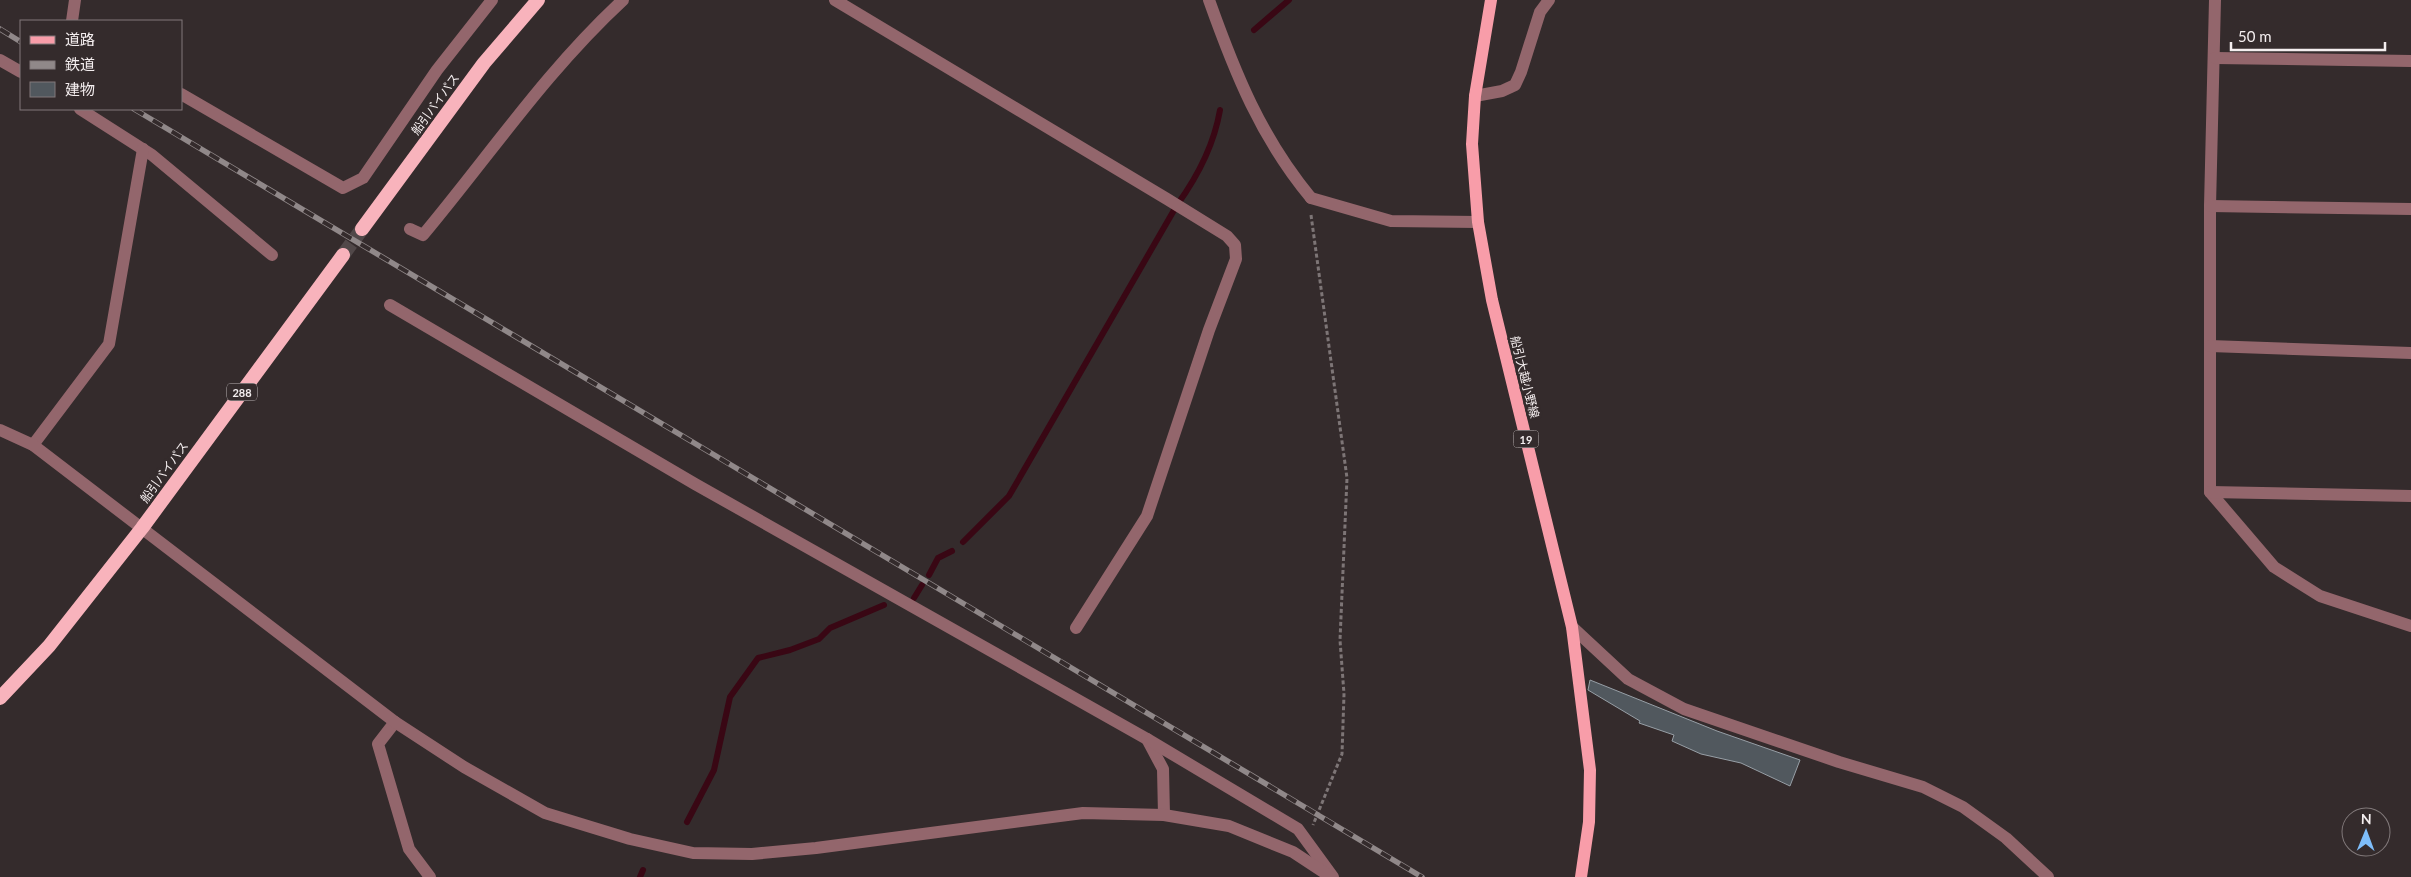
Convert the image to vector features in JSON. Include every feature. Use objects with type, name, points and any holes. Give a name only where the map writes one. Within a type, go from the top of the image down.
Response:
[{"type":"highway","name":"船引バイパス","points":[[362,229],[484,63],[538,0]]},
{"type":"highway","name":"船引バイパス","points":[[0,698],[49,646],[142,528],[343,255]]},
{"type":"main road","name":"船引大越小野線","points":[[1491,0],[1475,96],[1472,144],[1478,222],[1490,291],[1572,627],[1590,770],[1589,822],[1581,877]]},
{"type":"street","points":[[72,20],[75,0]]},
{"type":"street","points":[[182,95],[343,188],[363,178],[437,70],[492,0]]},
{"type":"street","points":[[410,229],[423,235],[535,93],[593,27],[622,0]]},
{"type":"street","points":[[835,0],[1167,198],[1226,236],[1234,245],[1236,259],[1209,330],[1147,516],[1076,628]]},
{"type":"street","points":[[1209,0],[1233,68],[1288,169],[1311,198],[1391,222],[1478,222]]},
{"type":"street","points":[[1475,96],[1502,91],[1515,84],[1522,72],[1540,12],[1549,0]]},
{"type":"street","points":[[2215,0],[2210,206],[2210,492],[2274,567],[2320,596],[2411,626]]},
{"type":"street","points":[[2215,58],[2411,61]]},
{"type":"street","points":[[0,60],[20,71]]},
{"type":"street","points":[[82,110],[143,149],[272,255]]},
{"type":"street","points":[[33,445],[108,344],[143,149]]},
{"type":"street","points":[[2210,206],[2411,209]]},
{"type":"street","points":[[390,305],[695,484],[1147,739],[1298,829],[1306,839],[1326,875]]},
{"type":"street","points":[[2210,346],[2411,353]]},
{"type":"street","points":[[0,430],[33,445],[395,722],[464,767],[545,813],[630,839],[694,853],[752,854],[816,848],[1082,813],[1164,815],[1229,826],[1293,852],[1326,875]]},
{"type":"street","points":[[2210,492],[2411,496]]},
{"type":"street","points":[[1572,627],[1628,679],[1684,708],[1839,762],[1923,787],[1963,807],[2006,838],[2048,877]]},
{"type":"street","points":[[395,722],[378,744],[409,849],[430,877]]},
{"type":"street","points":[[1147,739],[1163,770],[1164,815]]},
{"type":"path","points":[[1306,839],[1324,802],[1342,754],[1344,694],[1340,640],[1347,478],[1314,236],[1311,198]]},
{"type":"building","points":[[1590,680],[1717,731],[1800,760],[1790,786],[1741,763],[1701,754],[1672,741],[1674,735],[1639,723],[1640,721],[1588,690]]},
{"type":"waterway","points":[[1254,30],[1289,0]]},
{"type":"waterway","points":[[963,542],[1009,496],[1177,205],[1192,183],[1214,136],[1220,110]]},
{"type":"waterway","points":[[929,575],[938,558],[952,551]]},
{"type":"waterway","points":[[914,598],[922,585]]},
{"type":"waterway","points":[[687,822],[714,770],[730,697],[758,658],[790,650],[819,639],[830,628],[884,605]]},
{"type":"waterway","points":[[640,877],[643,870]]},
{"type":"tunnel","points":[[343,255],[362,229]]},
{"type":"railway","points":[[0,29],[20,41]]},
{"type":"railway","points":[[136,110],[1422,877]]}]
